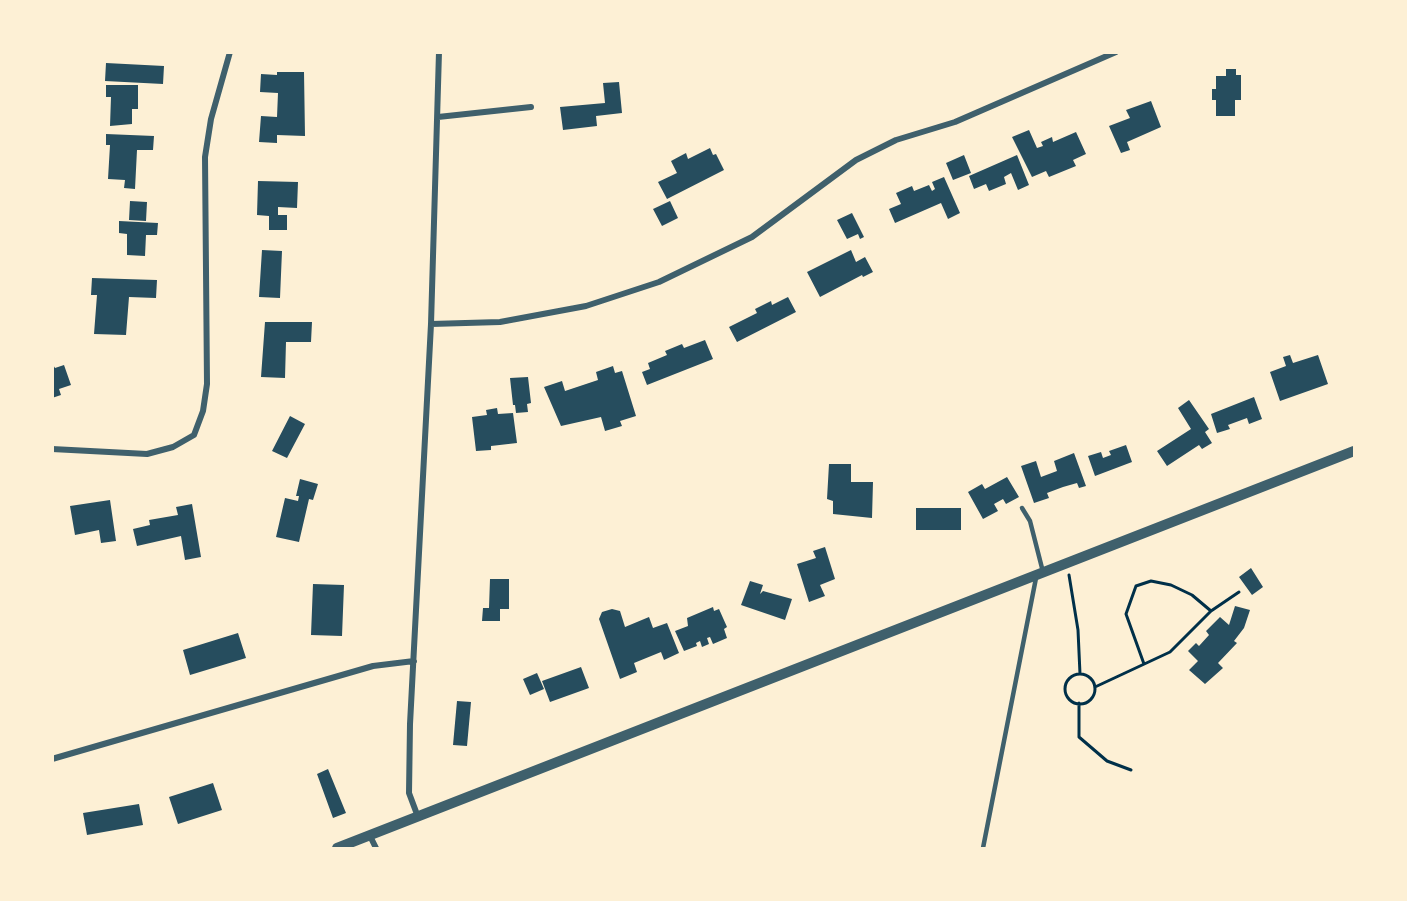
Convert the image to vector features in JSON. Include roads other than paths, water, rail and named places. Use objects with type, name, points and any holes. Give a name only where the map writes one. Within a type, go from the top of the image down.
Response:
[{"type":"street","points":[[52,448],[147,454],[173,447],[194,435],[203,411],[207,384],[205,157],[211,119],[230,52]]},
{"type":"street","points":[[418,818],[409,786],[430,324],[439,52]]},
{"type":"street","points":[[430,324],[500,322],[586,306],[659,282],[752,237],[856,160],[896,140],[955,122],[1116,52]]},
{"type":"street","points":[[438,117],[531,107]]},
{"type":"street","points":[[337,849],[1354,451]]},
{"type":"street","points":[[52,759],[362,669],[414,661]]},
{"type":"street","points":[[370,836],[376,849]]},
{"type":"lane","points":[[983,849],[1040,573],[1030,521],[1022,508]]}]
